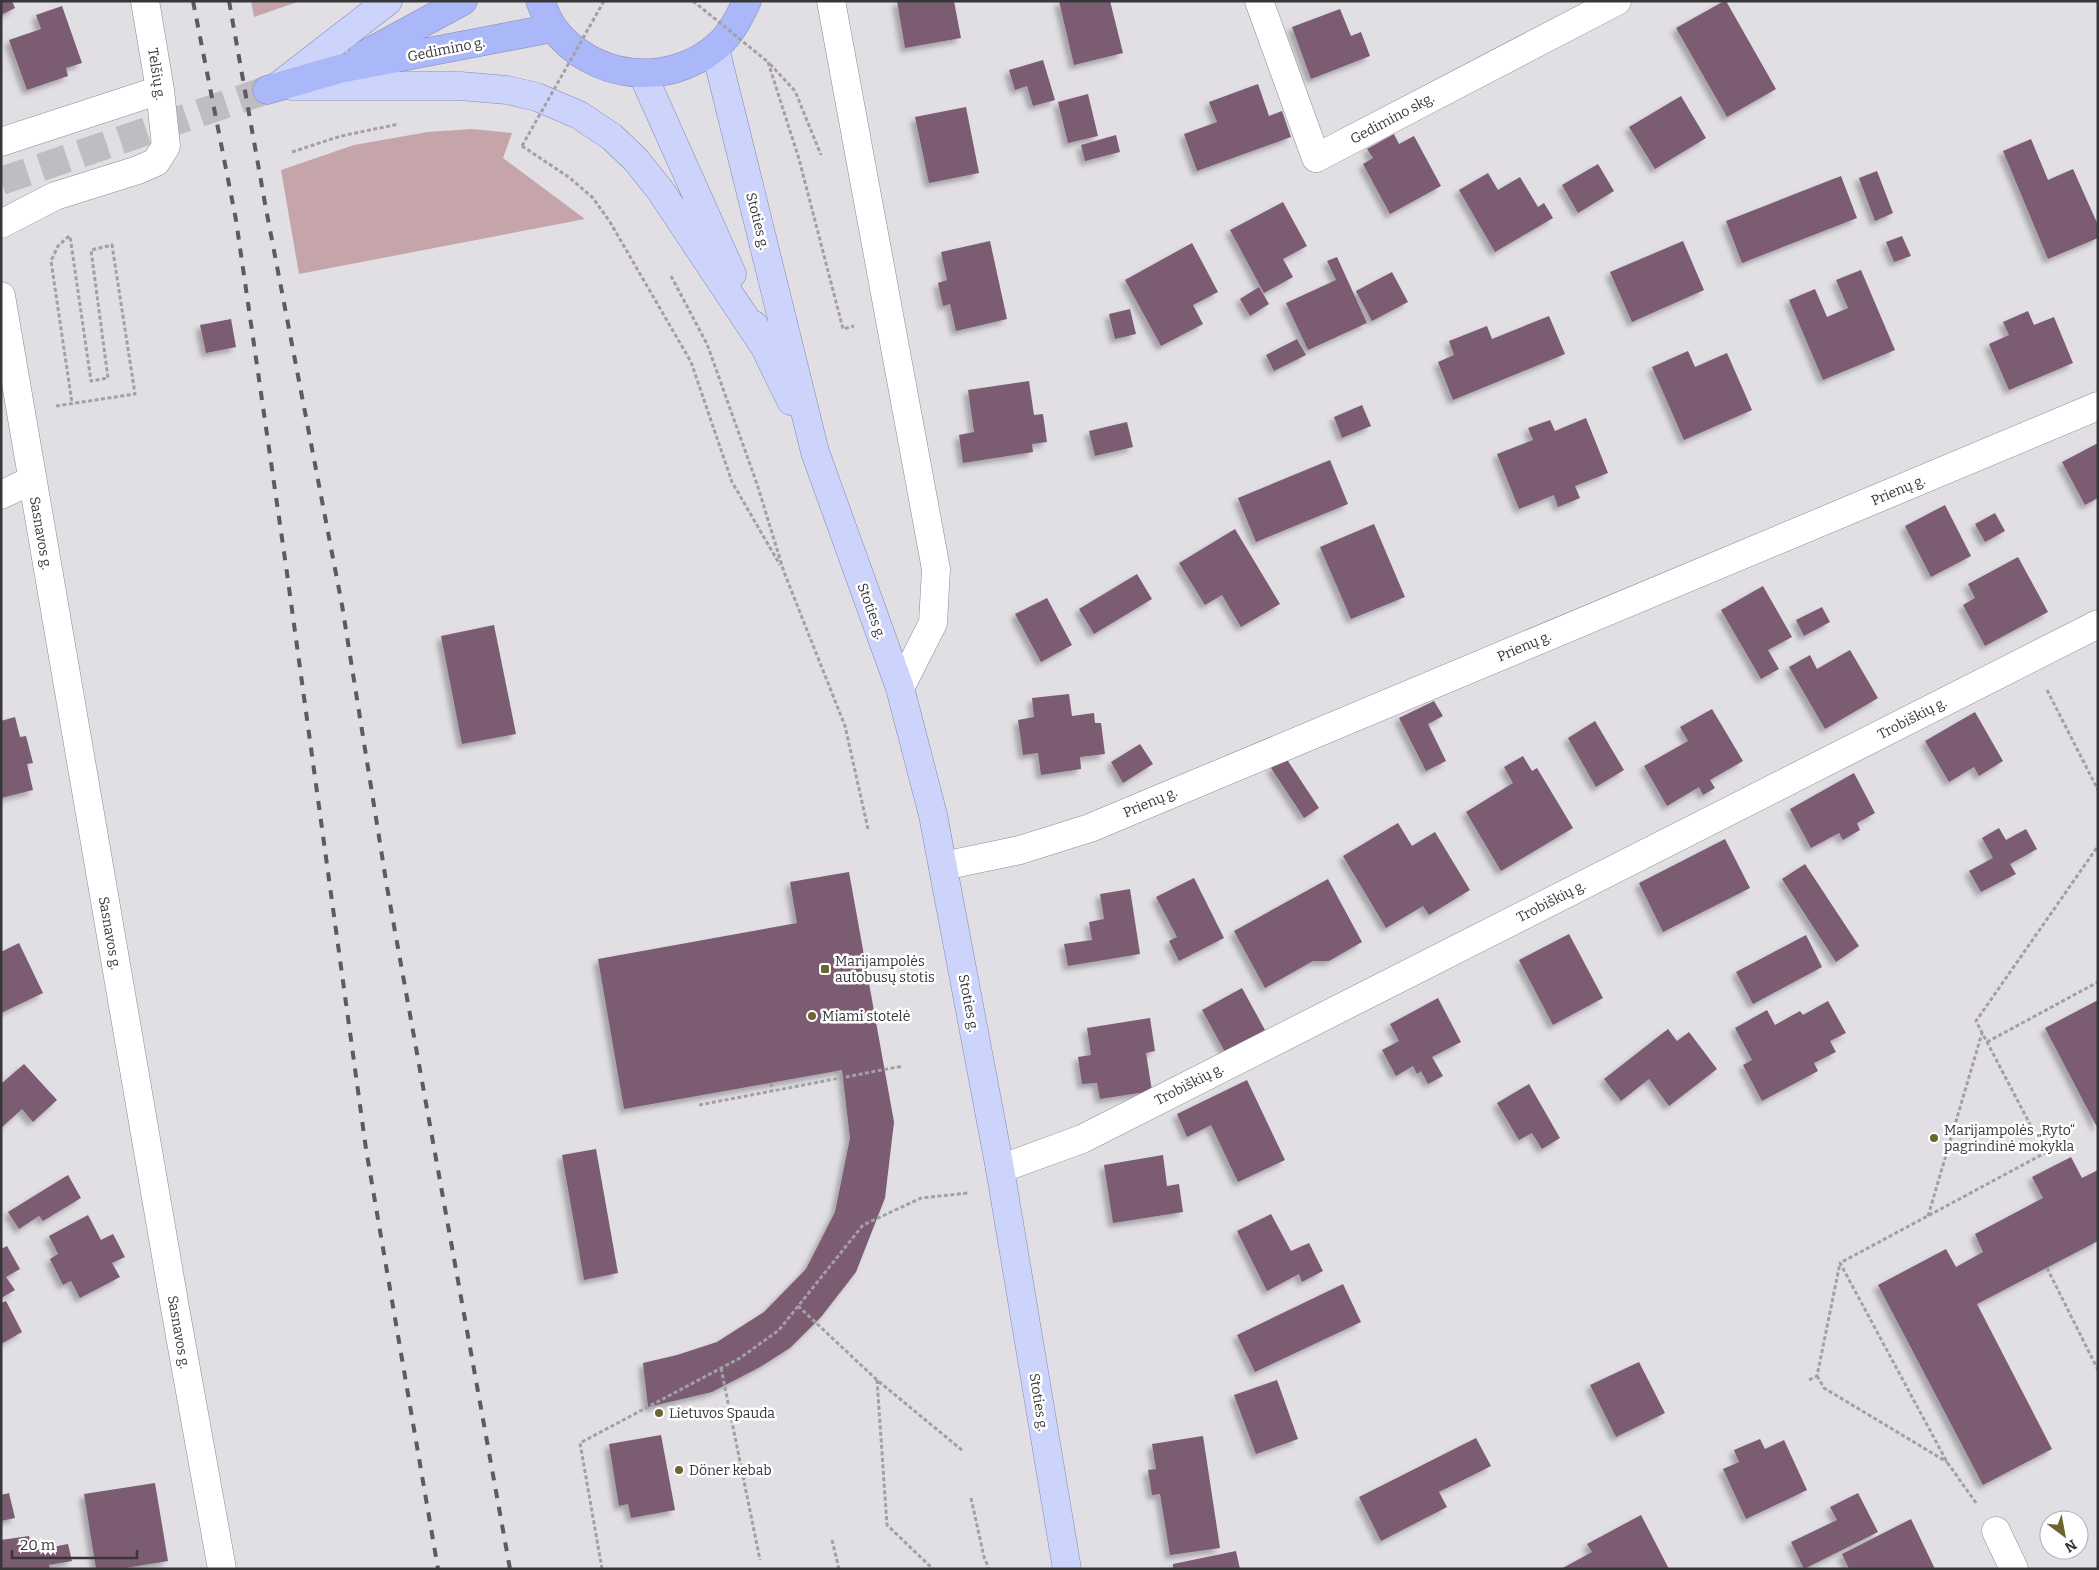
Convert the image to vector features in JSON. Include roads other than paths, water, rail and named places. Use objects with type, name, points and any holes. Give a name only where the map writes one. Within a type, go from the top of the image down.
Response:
[{"type":"highway","name":"Gedimino g.","points":[[339,69],[463,1]]},
{"type":"highway","points":[[540,1],[554,28],[578,53],[609,69],[643,74],[682,68],[716,48],[737,24],[747,1]]},
{"type":"highway","name":"Gedimino g.","points":[[273,88],[339,69],[554,28]]},
{"type":"main road","points":[[273,88],[388,1]]},
{"type":"main road","name":"Stoties g.","points":[[716,48],[815,452],[900,688],[933,815],[1001,1179],[1067,1569]]},
{"type":"main road","name":"Stoties g.","points":[[643,74],[762,343],[815,452]]},
{"type":"main road","points":[[273,88],[460,86],[507,90],[537,98],[579,115],[612,137],[660,190],[762,343]]},
{"type":"street","name":"Telšių g.","points":[[1,224],[55,196],[138,170],[156,162],[166,146],[160,90],[145,1]]},
{"type":"street","points":[[831,1],[936,569],[932,623],[900,688]]},
{"type":"street","name":"Gedimino skg.","points":[[1259,1],[1316,158],[1616,1]]},
{"type":"street","points":[[1,142],[160,90]]},
{"type":"street","name":"Sasnavos g.","points":[[1,296],[175,1308],[222,1569]]},
{"type":"street","name":"Prienų g.","points":[[944,866],[1020,850],[1090,828],[2098,406]]},
{"type":"street","points":[[1,495],[32,480]]},
{"type":"street","name":"Trobiškių g.","points":[[1001,1179],[2098,624]]},
{"type":"street","points":[[1996,1531],[2014,1569]]},
{"type":"tunnel","points":[[1,181],[267,90]]},
{"type":"railway","points":[[193,1],[236,220],[286,566],[366,1149],[438,1569]]},
{"type":"railway","points":[[229,1],[266,209],[342,605],[387,887],[510,1569]]},
{"type":"place","name":"Marijampolės autobusų stotis","points":[[825,969]]},
{"type":"place","name":"Miami stotelė","points":[[812,1016]]},
{"type":"place","name":"Marijampolės „Ryto“ pagrindinė mokykla","points":[[1934,1138]]},
{"type":"place","name":"Lietuvos Spauda","points":[[659,1413]]},
{"type":"place","name":"Döner kebab","points":[[679,1470]]}]
